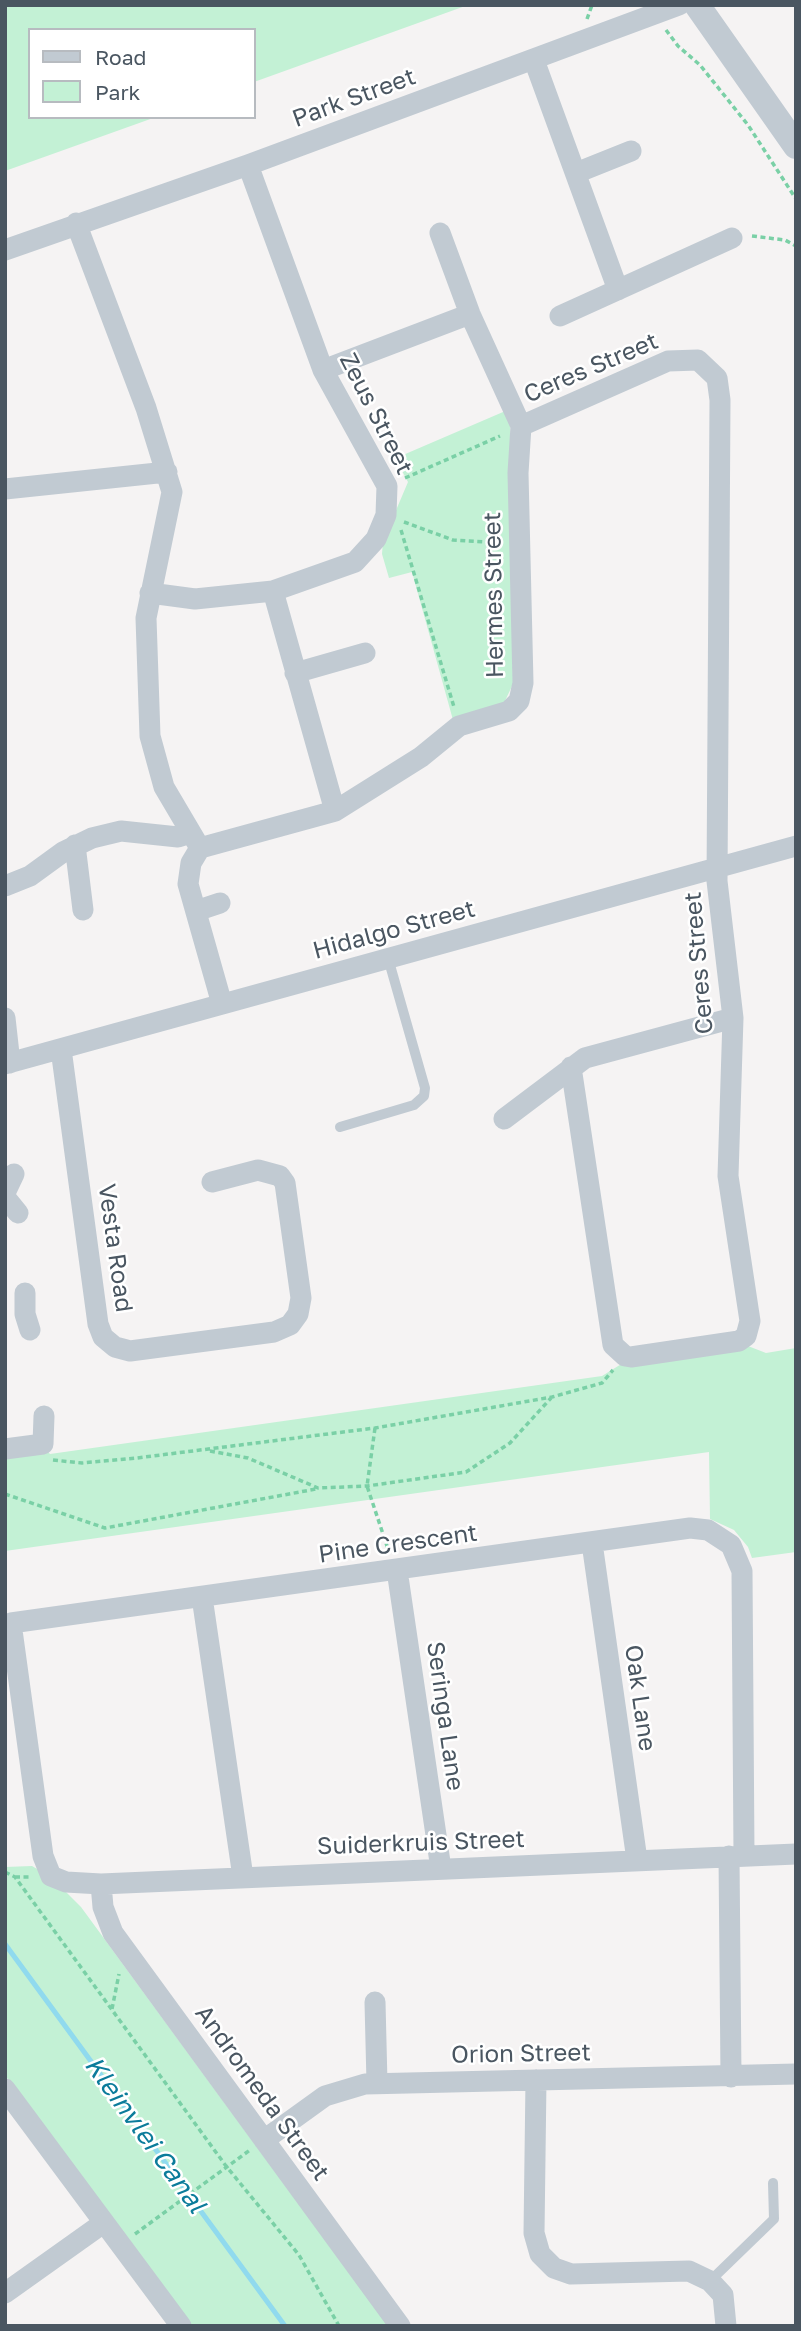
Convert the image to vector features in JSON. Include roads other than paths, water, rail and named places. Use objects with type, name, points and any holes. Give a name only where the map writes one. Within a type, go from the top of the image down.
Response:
[{"type":"street","name":"Park Street","points":[[5,250],[248,165],[679,5]]},
{"type":"street","points":[[697,5],[796,146]]},
{"type":"street","points":[[534,61],[618,290]]},
{"type":"street","points":[[576,173],[631,151]]},
{"type":"street","name":"Zeus Street","points":[[150,593],[195,599],[274,591],[345,567],[364,555],[376,539],[386,515],[387,486],[323,370],[248,165]]},
{"type":"street","points":[[76,223],[146,408],[167,472],[171,505],[155,561],[145,638],[150,736],[164,787],[195,841],[189,876],[222,1004]]},
{"type":"street","points":[[440,233],[470,314],[522,426]]},
{"type":"street","points":[[559,316],[732,238]]},
{"type":"street","points":[[323,370],[470,314]]},
{"type":"street","name":"Ceres Street","points":[[522,426],[668,361],[698,360],[717,378],[720,400],[717,881],[733,1018],[728,1176],[750,1316],[746,1336],[731,1345],[625,1356],[613,1345],[571,1067]]},
{"type":"street","name":"Hermes Street","points":[[5,886],[30,876],[75,845],[121,831],[195,841],[335,811],[421,758],[459,726],[509,710],[519,701],[523,684],[518,472],[522,426]]},
{"type":"street","points":[[5,489],[167,472]]},
{"type":"street","points":[[274,591],[335,811]]},
{"type":"street","points":[[295,673],[365,653]]},
{"type":"street","points":[[75,845],[83,910]]},
{"type":"street","name":"Hidalgo Street","points":[[7,1064],[796,846]]},
{"type":"street","points":[[196,911],[220,903]]},
{"type":"street","points":[[5,1018],[7,1064]]},
{"type":"street","points":[[504,1119],[571,1067],[594,1054],[733,1018]]},
{"type":"street","name":"Vesta Road","points":[[61,1049],[98,1324],[103,1337],[115,1347],[130,1351],[274,1332],[295,1321],[301,1297],[285,1184],[280,1176],[258,1170],[212,1182]]},
{"type":"street","points":[[5,1450],[43,1444],[44,1416]]},
{"type":"street","name":"Pine Crescent","points":[[51,1876],[43,1856],[8,1623],[699,1528],[724,1538],[737,1552],[742,1571],[736,1856]]},
{"type":"street","name":"Oak Lane","points":[[592,1543],[637,1860]]},
{"type":"street","name":"Seringa Lane","points":[[397,1570],[440,1869]]},
{"type":"street","points":[[202,1597],[243,1877]]},
{"type":"street","name":"Suiderkruis Street","points":[[51,1876],[66,1882],[101,1884],[796,1854]]},
{"type":"street","points":[[731,2077],[736,1856]]},
{"type":"street","name":"Andromeda Street","points":[[101,1884],[103,1907],[113,1933],[400,2326]]},
{"type":"street","points":[[375,2002],[377,2083]]},
{"type":"street","name":"Orion Street","points":[[264,2140],[325,2096],[347,2087],[377,2083],[796,2074]]},
{"type":"street","points":[[536,2080],[534,2233],[536,2245],[547,2262],[570,2274],[688,2271],[710,2281],[723,2295],[726,2326]]},
{"type":"street","points":[[5,2089],[102,2224],[181,2326]]},
{"type":"street","points":[[5,2293],[102,2224]]},
{"type":"lane","points":[[340,1127],[414,1105],[424,1096],[425,1088],[388,958]]},
{"type":"lane","points":[[710,2281],[774,2219],[774,2183]]},
{"type":"waterway","name":"Kleinvlei Canal","points":[[5,1944],[285,2326]]}]
